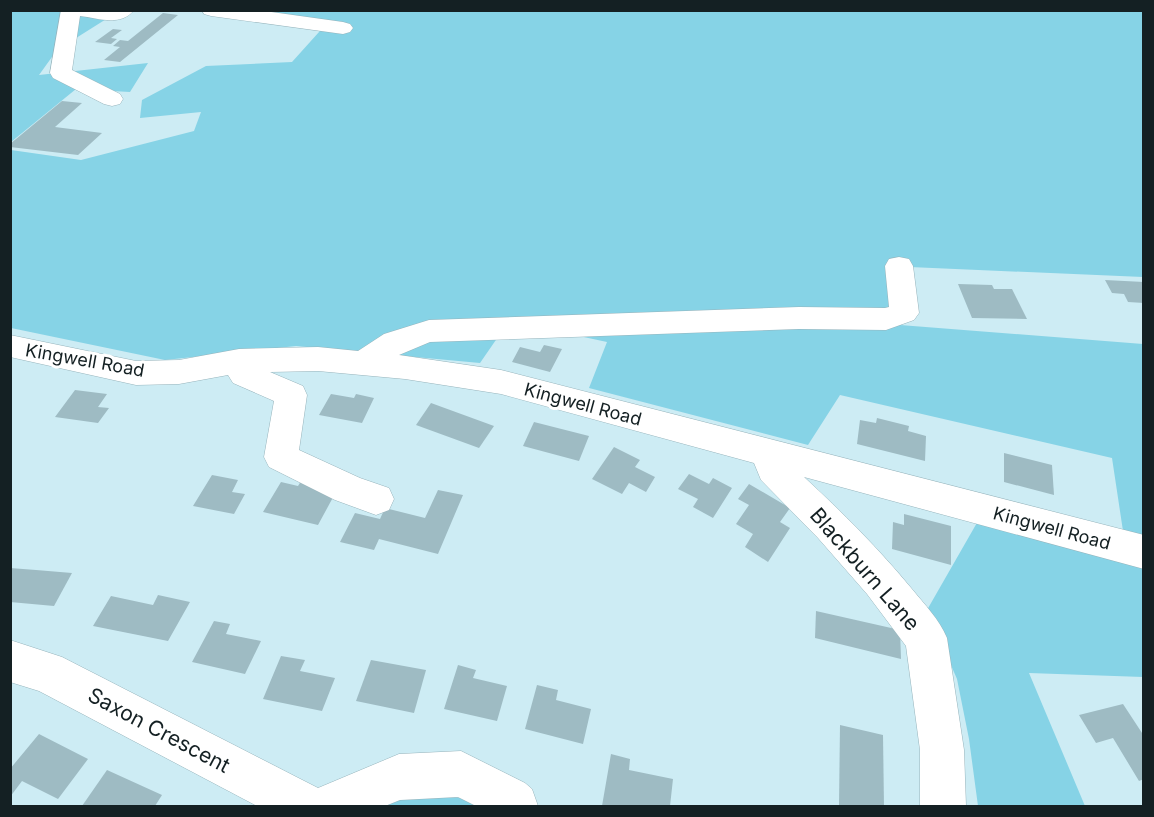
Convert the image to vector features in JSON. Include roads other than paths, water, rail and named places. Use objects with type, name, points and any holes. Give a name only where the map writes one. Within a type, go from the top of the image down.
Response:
[{"type":"street","points":[[72,10],[61,73],[112,99]]},
{"type":"street","points":[[78,10],[117,15],[125,10]]},
{"type":"street","points":[[211,10],[343,28]]},
{"type":"street","points":[[363,363],[395,342],[429,332],[753,320],[886,319],[904,313],[899,266]]},
{"type":"street","name":"Kingwell Road","points":[[10,346],[136,373],[179,372],[239,361],[318,359],[405,366],[501,382],[1143,552]]},
{"type":"street","points":[[239,361],[244,374],[291,395],[281,457],[348,489],[376,499]]},
{"type":"street","name":"Blackburn Lane","points":[[770,452],[773,470],[831,526],[926,638],[942,750],[943,807]]},
{"type":"street","name":"Saxon Crescent","points":[[10,661],[47,672],[304,807]]},
{"type":"street","points":[[331,807],[399,777],[461,774],[509,799],[515,807]]}]
